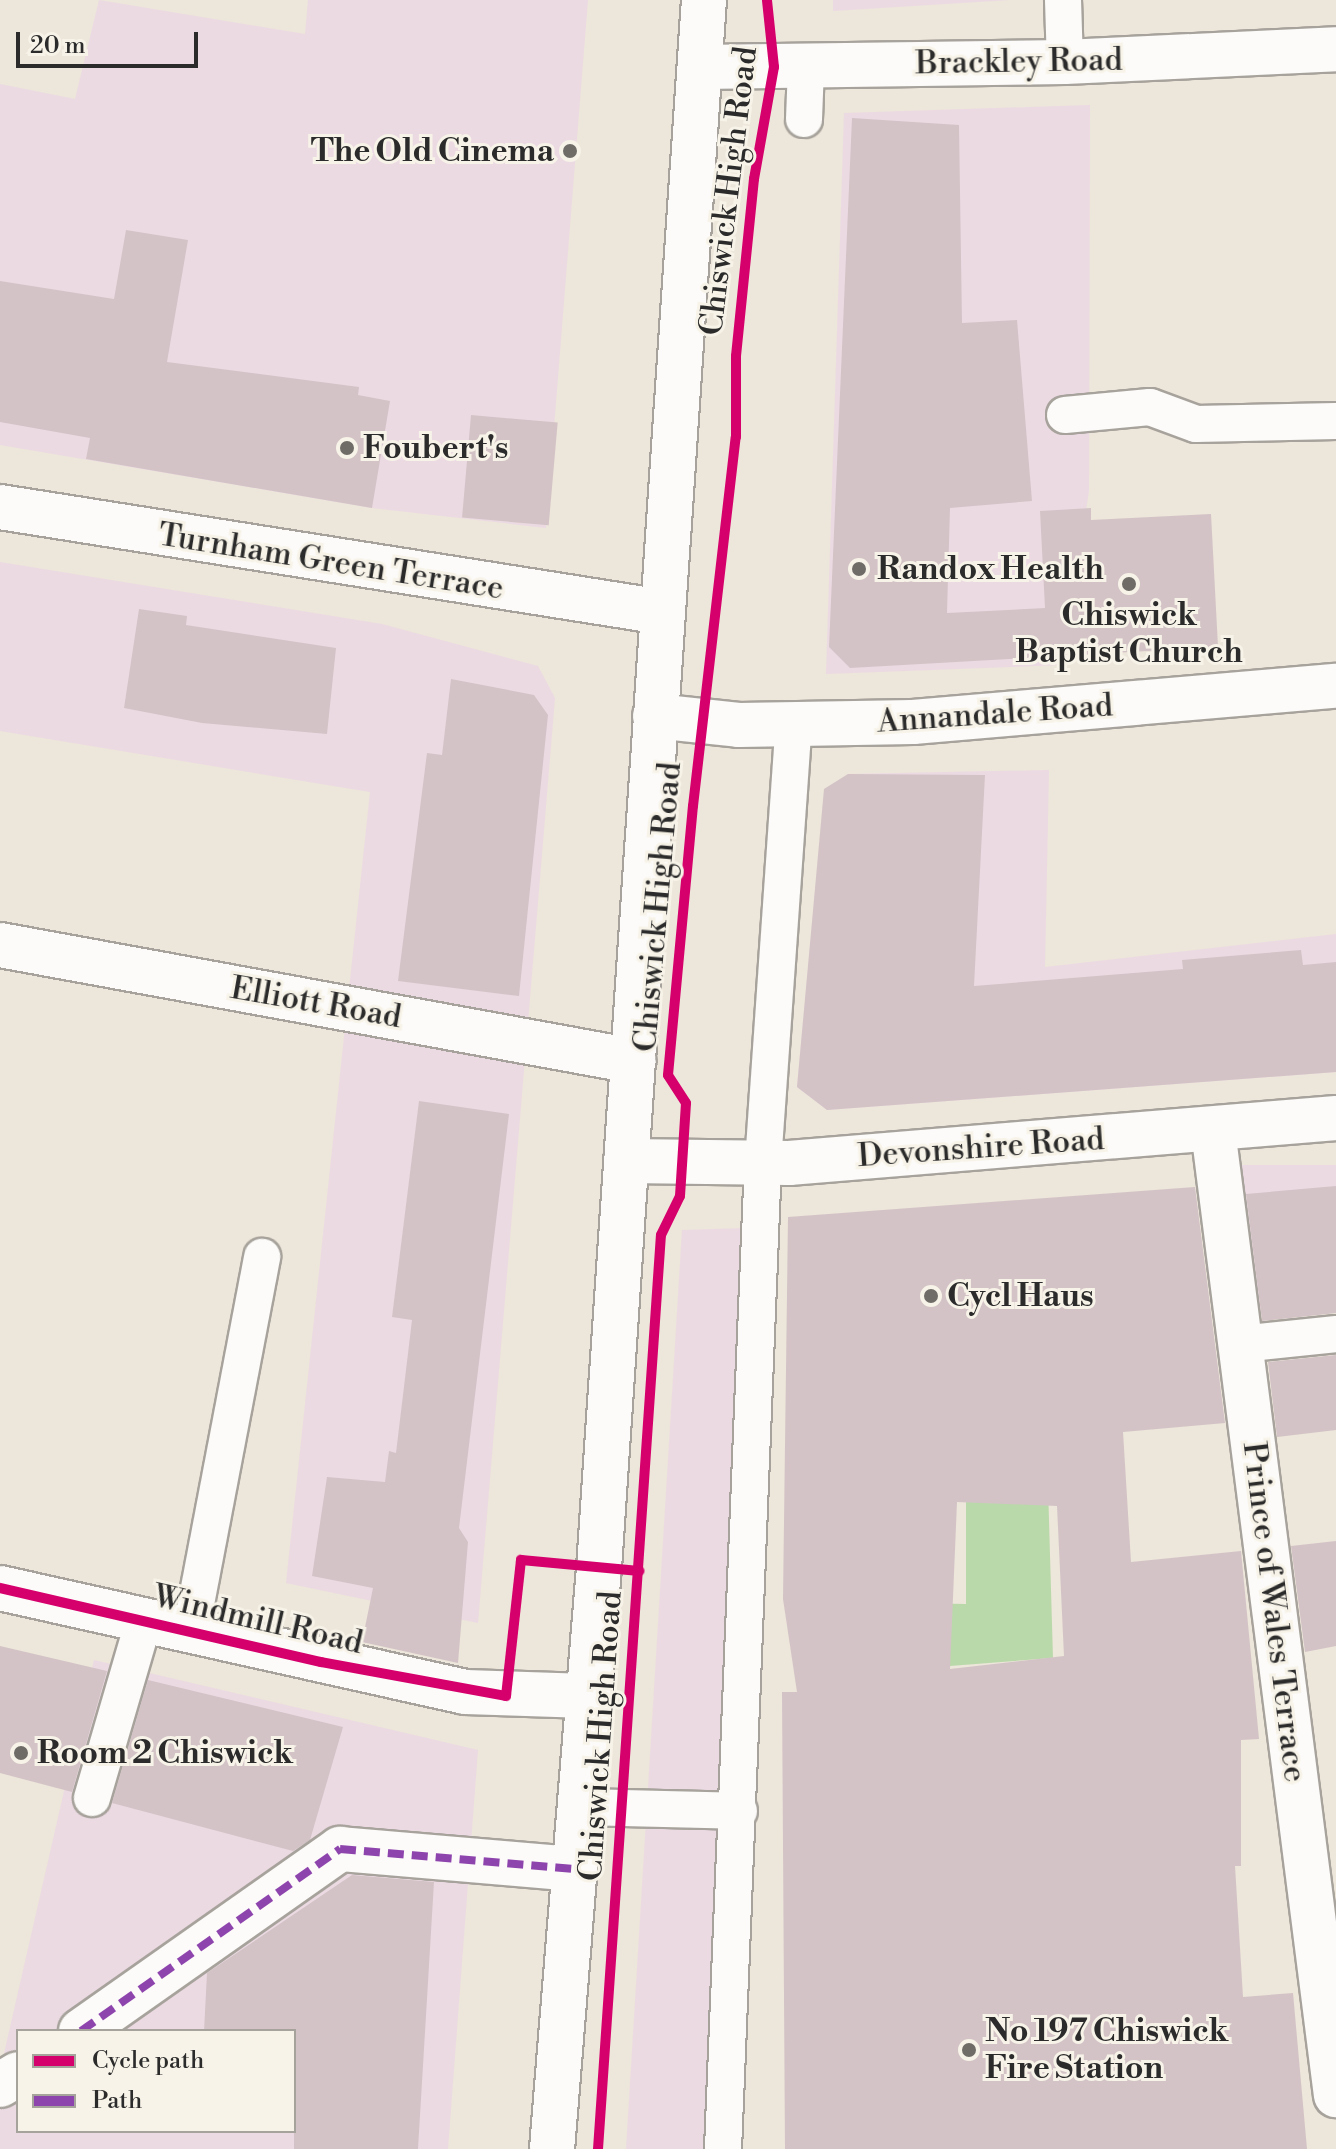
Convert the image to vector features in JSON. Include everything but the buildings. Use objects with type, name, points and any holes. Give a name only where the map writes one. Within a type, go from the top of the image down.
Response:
[{"type":"street","name":"Chiswick High Road","points":[[552,2149],[626,1161],[704,0]]},
{"type":"street","name":"Brackley Road","points":[[701,67],[1065,62],[1336,49]]},
{"type":"street","name":"Turnham Green Terrace","points":[[0,507],[662,612]]},
{"type":"street","name":"Annandale Road","points":[[655,716],[703,724],[913,722],[1336,686]]},
{"type":"street","name":"Elliott Road","points":[[0,945],[633,1061]]},
{"type":"street","name":"Devonshire Road","points":[[626,1161],[763,1163],[1336,1118]]},
{"type":"street","name":"Prince of Wales Terrace","points":[[1213,1130],[1336,2095]]},
{"type":"street","name":"Windmill Road","points":[[0,1588],[465,1692],[588,1696]]},
{"type":"street","points":[[84,2029],[340,1849],[574,1869]]},
{"type":"lane","points":[[1063,0],[1065,62]]},
{"type":"lane","points":[[804,119],[806,66]]},
{"type":"lane","points":[[1065,415],[1150,407],[1196,424],[1336,421]]},
{"type":"lane","points":[[723,2149],[763,1163],[794,725]]},
{"type":"lane","points":[[191,1630],[262,1257]]},
{"type":"lane","points":[[1240,1344],[1336,1334]]},
{"type":"lane","points":[[92,1798],[144,1620]]},
{"type":"lane","points":[[579,1807],[739,1811]]},
{"type":"shaded area","points":[[99,0],[305,34],[308,0],[588,0],[546,528],[372,508],[0,445],[0,84],[75,99]]},
{"type":"shaded area","points":[[833,0],[1009,0],[833,11]]},
{"type":"shaded area","points":[[1090,105],[1089,491],[1062,665],[826,674],[844,113]]},
{"type":"shaded area","points":[[0,562],[382,624],[538,666],[555,698],[478,1623],[286,1583],[370,792],[0,731]]},
{"type":"shaded area","points":[[1049,770],[1045,967],[1336,934],[1336,1072],[827,1110],[797,1087],[820,840],[848,774]]},
{"type":"shaded area","points":[[1235,1165],[1336,1165],[1336,1310],[1235,1310]]},
{"type":"shaded area","points":[[747,1228],[711,2149],[626,2149],[682,1230]]},
{"type":"shaded area","points":[[94,1660],[478,1750],[448,2149],[0,2149],[0,2071]]},
{"type":"green space","points":[[966,1474],[1048,1486],[1053,1658],[911,1669],[913,1603],[966,1604]]},
{"type":"marked path","points":[[84,2029],[340,1849],[574,1869]]},
{"type":"cycle path","points":[[598,2149],[661,1235],[680,1196],[686,1103],[668,1075],[693,806],[736,437],[736,356],[754,179],[774,67],[767,0]]},
{"type":"cycle path","points":[[0,1588],[321,1662],[506,1696],[521,1560],[639,1571]]},
{"type":"place","name":"The Old Cinema","points":[[570,151]]},
{"type":"place","name":"Foubert's","points":[[347,448]]},
{"type":"place","name":"Randox Health","points":[[859,569]]},
{"type":"place","name":"Chiswick Baptist Church","points":[[1129,584]]},
{"type":"place","name":"Cycl Haus","points":[[931,1296]]},
{"type":"place","name":"Room 2 Chiswick","points":[[21,1753]]},
{"type":"place","name":"No 197 Chiswick Fire Station","points":[[969,2050]]}]
